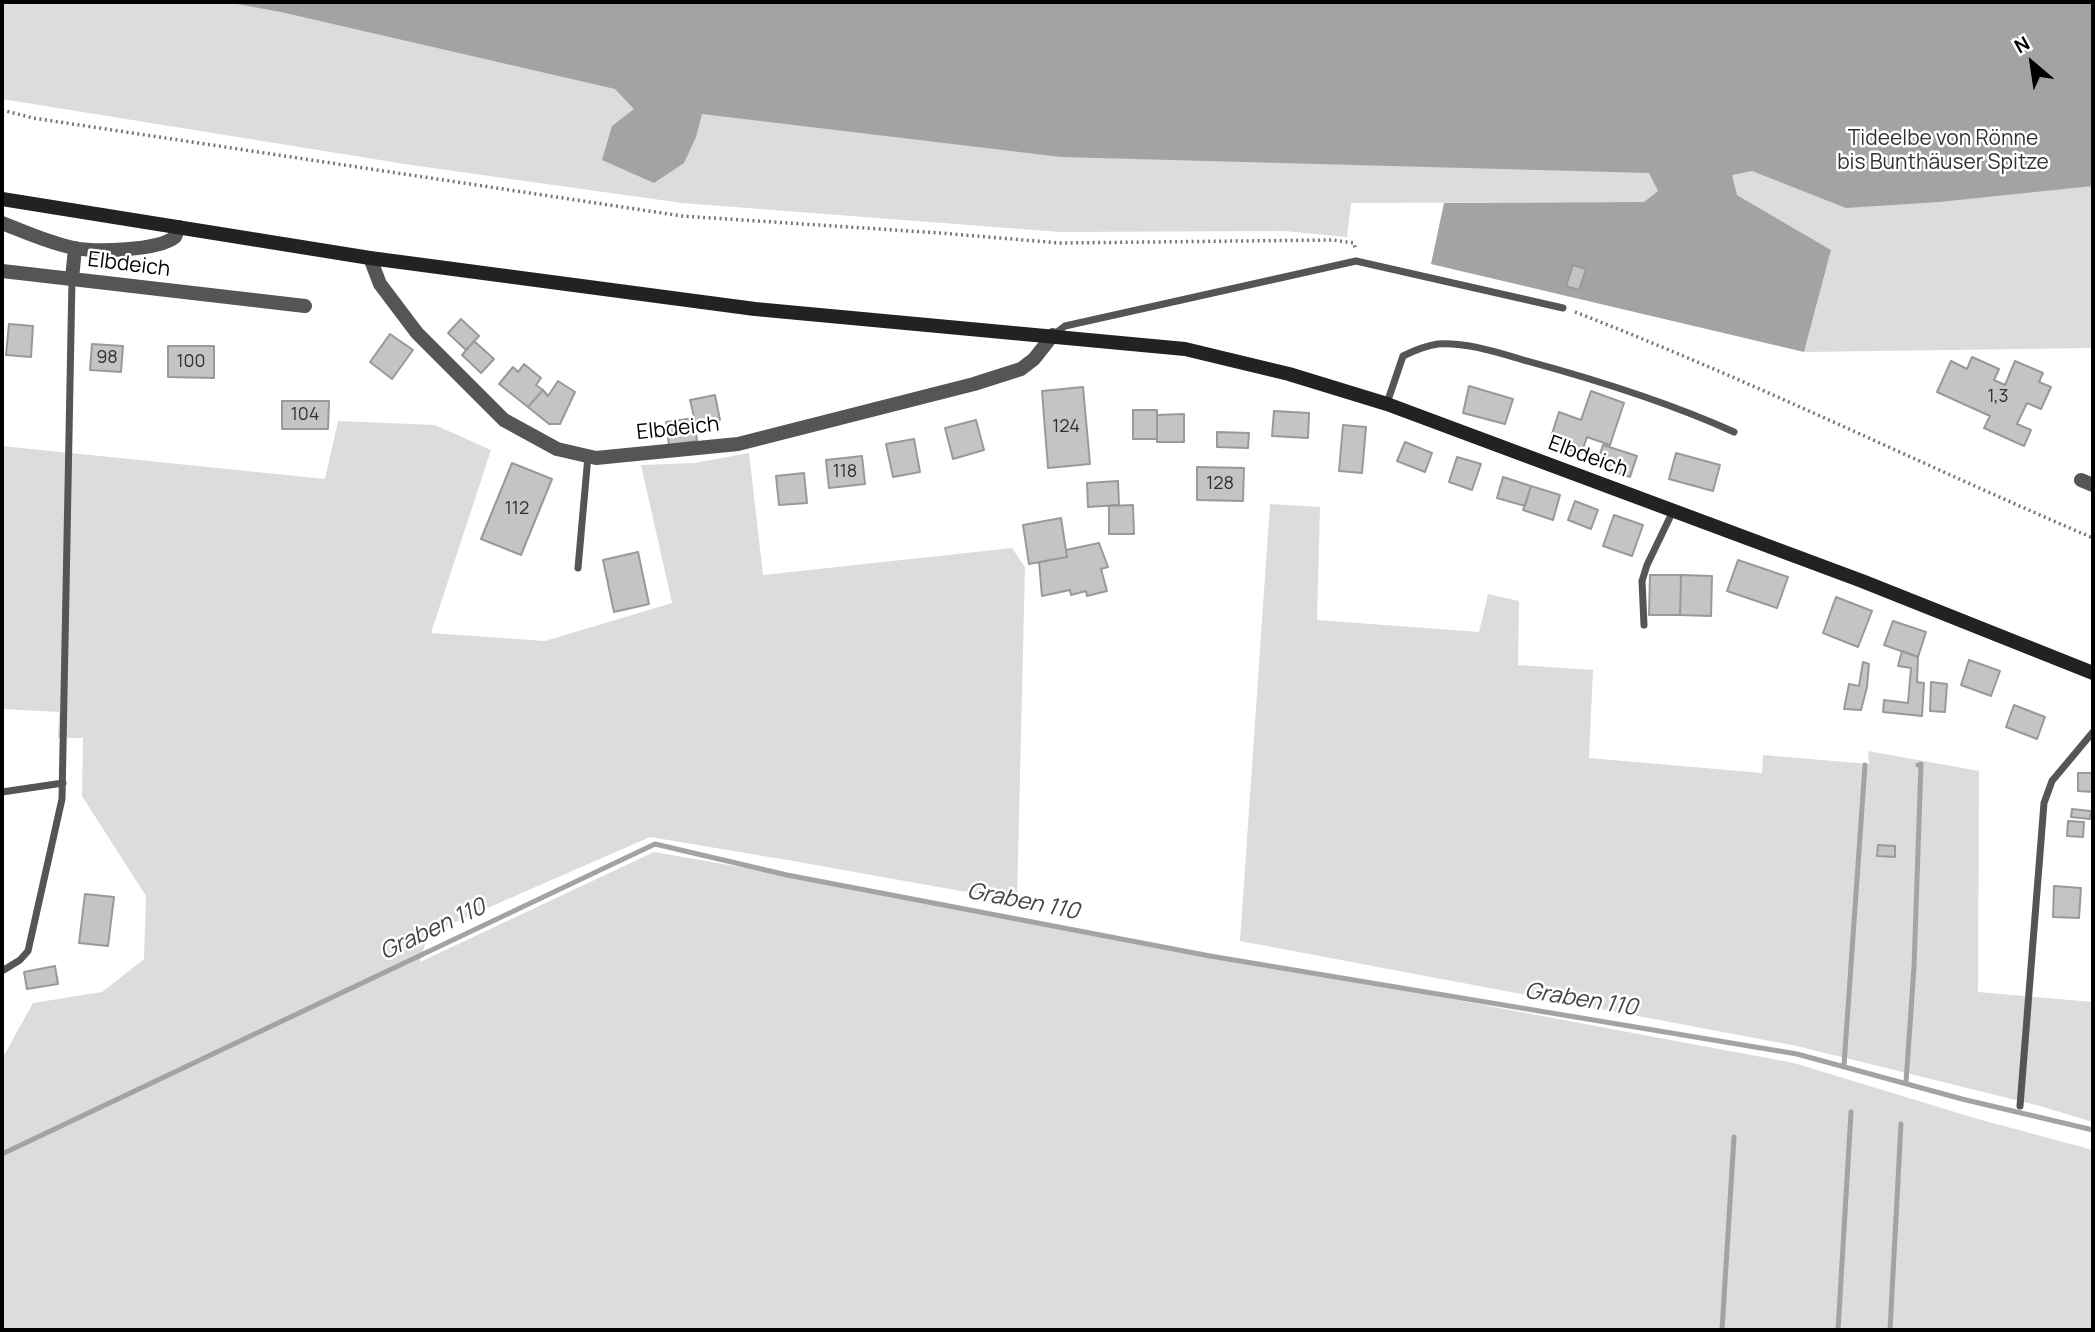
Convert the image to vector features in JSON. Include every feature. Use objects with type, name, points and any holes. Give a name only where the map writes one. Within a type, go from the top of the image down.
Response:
[{"type":"street","name":"Elbdeich","points":[[2,199],[370,258],[755,309],[1185,349],[1289,374],[1387,404],[1862,581],[2093,673]]},
{"type":"street","name":"Elbdeich","points":[[2,223],[75,248],[108,249],[149,247],[169,241],[175,237],[179,228]]},
{"type":"street","name":"Elbdeich","points":[[72,279],[75,248]]},
{"type":"street","name":"Elbdeich","points":[[370,258],[380,284],[417,333],[505,420],[557,449],[596,458],[738,444],[974,384],[1021,369],[1034,359],[1053,335]]},
{"type":"street","name":"Elbdeich","points":[[2,271],[305,306]]},
{"type":"lane","points":[[1053,335],[1078,323],[1356,261],[1563,308]]},
{"type":"lane","points":[[2,971],[20,960],[28,951],[62,799],[72,279]]},
{"type":"lane","points":[[1387,404],[1403,356],[1419,347],[1462,345],[1576,374],[1675,407],[1734,432]]},
{"type":"lane","points":[[578,568],[588,456]]},
{"type":"lane","points":[[1644,625],[1642,581],[1673,511]]},
{"type":"lane","points":[[2020,1106],[2044,803],[2052,781],[2093,732]]},
{"type":"lane","points":[[2,792],[63,783]]},
{"type":"path","points":[[2,110],[33,118],[682,216],[1060,243],[1332,240],[1354,243],[1356,261]]},
{"type":"path","points":[[1563,308],[1758,388],[2093,538]]},
{"type":"green space","name":"Tideelbe von Rönne bis Bunthäuser Spitze","points":[[2,2],[2093,2],[2093,348],[1804,352],[1831,250],[1737,195],[1650,173],[1658,191],[1645,202],[1351,203],[1347,237],[1284,231],[1060,232],[682,203],[411,165],[2,99]]},
{"type":"green space","points":[[338,421],[435,425],[491,450],[431,633],[545,641],[672,603],[641,465],[695,463],[749,453],[763,575],[1012,548],[1025,567],[1017,901],[650,837],[428,934],[420,962],[654,852],[1794,1063],[1978,1119],[2093,1150],[2093,1330],[2,1330],[2,1059],[33,1003],[102,992],[144,959],[146,896],[82,796],[83,738],[58,738],[59,712],[2,709],[2,446],[325,479]]},
{"type":"green space","points":[[1270,504],[1320,507],[1317,620],[1479,632],[1488,594],[1519,601],[1518,665],[1593,670],[1589,758],[1762,773],[1763,755],[1869,764],[1868,751],[1979,771],[1978,992],[2093,1002],[2093,1122],[2040,1106],[1797,1046],[1240,941]]},
{"type":"shaded area","points":[[226,2],[2093,2],[2093,186],[1939,202],[1846,208],[1752,171],[1732,175],[1737,195],[1831,250],[1804,352],[1431,264],[1444,203],[1644,202],[1658,191],[1649,173],[1061,157],[702,114],[696,137],[684,163],[654,183],[602,160],[612,126],[634,109],[615,89],[281,12]]},
{"type":"building","points":[[1573,265],[1586,269],[1579,290],[1566,286]]},
{"type":"building","points":[[461,319],[479,336],[466,350],[448,333]]},
{"type":"building","points":[[9,324],[33,326],[31,357],[6,355]]},
{"type":"building","points":[[390,334],[413,350],[392,379],[370,362]]},
{"type":"building","points":[[474,341],[494,359],[481,373],[462,355]]},
{"type":"building","points":[[92,344],[123,346],[121,372],[90,370]]},
{"type":"building","points":[[168,346],[214,346],[214,378],[168,377]]},
{"type":"building","points":[[1972,357],[1999,369],[1994,380],[2005,385],[2015,361],[2043,373],[2039,382],[2051,387],[2041,409],[2027,403],[2017,424],[2031,430],[2024,446],[1984,428],[1990,416],[1937,392],[1951,361],[1967,369]]},
{"type":"building","points":[[524,364],[541,378],[536,385],[543,390],[528,407],[499,384],[513,367],[518,372]]},
{"type":"building","points":[[558,381],[575,392],[560,424],[549,424],[528,407],[543,390],[548,396]]},
{"type":"building","points":[[1469,386],[1513,399],[1505,424],[1463,413]]},
{"type":"building","points":[[1083,387],[1090,464],[1048,468],[1042,391]]},
{"type":"building","points":[[1591,391],[1624,403],[1610,445],[1587,437],[1581,454],[1549,443],[1559,412],[1581,420]]},
{"type":"building","points":[[715,395],[720,420],[696,425],[690,400]]},
{"type":"building","points":[[282,401],[329,401],[328,429],[282,429]]},
{"type":"building","points":[[1133,410],[1157,410],[1157,439],[1133,439]]},
{"type":"building","points":[[1274,411],[1309,413],[1308,438],[1272,436]]},
{"type":"building","points":[[1184,414],[1184,442],[1157,442],[1157,415]]},
{"type":"building","points":[[694,418],[697,441],[669,445],[666,422]]},
{"type":"building","points":[[976,420],[984,450],[953,459],[945,428]]},
{"type":"building","points":[[1343,425],[1366,427],[1362,473],[1339,471]]},
{"type":"building","points":[[1217,432],[1249,433],[1248,448],[1217,447]]},
{"type":"building","points":[[914,439],[920,472],[893,477],[886,444]]},
{"type":"building","points":[[1405,442],[1432,453],[1425,472],[1397,461]]},
{"type":"building","points":[[1603,445],[1637,456],[1630,477],[1596,466]]},
{"type":"building","points":[[1676,453],[1720,465],[1713,491],[1669,479]]},
{"type":"building","points":[[862,456],[865,484],[829,488],[826,460]]},
{"type":"building","points":[[1457,457],[1481,464],[1472,490],[1449,482]]},
{"type":"building","points":[[512,463],[552,479],[521,555],[481,539]]},
{"type":"building","points":[[1197,467],[1244,468],[1243,501],[1197,500]]},
{"type":"building","points":[[804,473],[807,503],[779,505],[776,476]]},
{"type":"building","points":[[1503,477],[1531,486],[1525,506],[1497,498]]},
{"type":"building","points":[[1118,481],[1119,505],[1088,507],[1087,483]]},
{"type":"building","points":[[1531,486],[1560,495],[1553,520],[1523,510]]},
{"type":"building","points":[[1575,501],[1598,510],[1591,529],[1568,520]]},
{"type":"building","points":[[1133,505],[1134,534],[1109,534],[1109,506]]},
{"type":"building","points":[[1614,515],[1643,525],[1632,556],[1603,546]]},
{"type":"building","points":[[1061,518],[1067,557],[1029,564],[1023,525]]},
{"type":"building","points":[[1099,543],[1108,567],[1101,569],[1107,591],[1087,596],[1086,591],[1071,595],[1070,590],[1042,596],[1039,562],[1067,557],[1066,550]]},
{"type":"building","points":[[638,552],[649,604],[614,612],[603,560]]},
{"type":"building","points":[[1738,560],[1788,577],[1777,608],[1727,591]]},
{"type":"building","points":[[1650,575],[1681,575],[1680,615],[1649,615]]},
{"type":"building","points":[[1681,575],[1712,576],[1711,616],[1680,615]]},
{"type":"building","points":[[1836,597],[1872,611],[1858,647],[1823,633]]},
{"type":"building","points":[[1893,621],[1926,632],[1918,657],[1884,645]]},
{"type":"building","points":[[1902,651],[1918,657],[1917,682],[1924,683],[1922,716],[1883,712],[1884,700],[1908,703],[1911,668],[1898,666]]},
{"type":"building","points":[[1969,660],[2000,671],[1991,696],[1961,685]]},
{"type":"building","points":[[1863,662],[1869,664],[1861,710],[1844,709],[1849,684],[1859,686]]},
{"type":"building","points":[[1931,682],[1947,684],[1945,712],[1930,711]]},
{"type":"building","points":[[2014,705],[2045,717],[2037,739],[2006,727]]},
{"type":"building","points":[[2078,773],[2093,773],[2093,792],[2078,791]]},
{"type":"building","points":[[2072,809],[2091,811],[2090,819],[2071,817]]},
{"type":"building","points":[[2068,821],[2084,822],[2083,837],[2067,836]]},
{"type":"building","points":[[1878,845],[1895,846],[1895,857],[1877,856]]},
{"type":"building","points":[[2054,886],[2081,888],[2079,918],[2053,917]]},
{"type":"building","points":[[85,894],[114,897],[108,946],[79,943]]},
{"type":"building","points":[[55,966],[58,984],[27,989],[24,972]]},
{"type":"waterway","points":[[1906,1082],[1914,967],[1921,764],[1918,765]]},
{"type":"waterway","points":[[1844,1065],[1865,765]]},
{"type":"waterway","name":"Graben 110","points":[[2,1154],[655,844],[787,875],[1210,956],[1797,1054],[1962,1099],[2093,1130]]},
{"type":"waterway","points":[[1838,1330],[1851,1112]]},
{"type":"waterway","points":[[1890,1330],[1901,1124]]},
{"type":"waterway","points":[[1722,1330],[1734,1137]]}]
